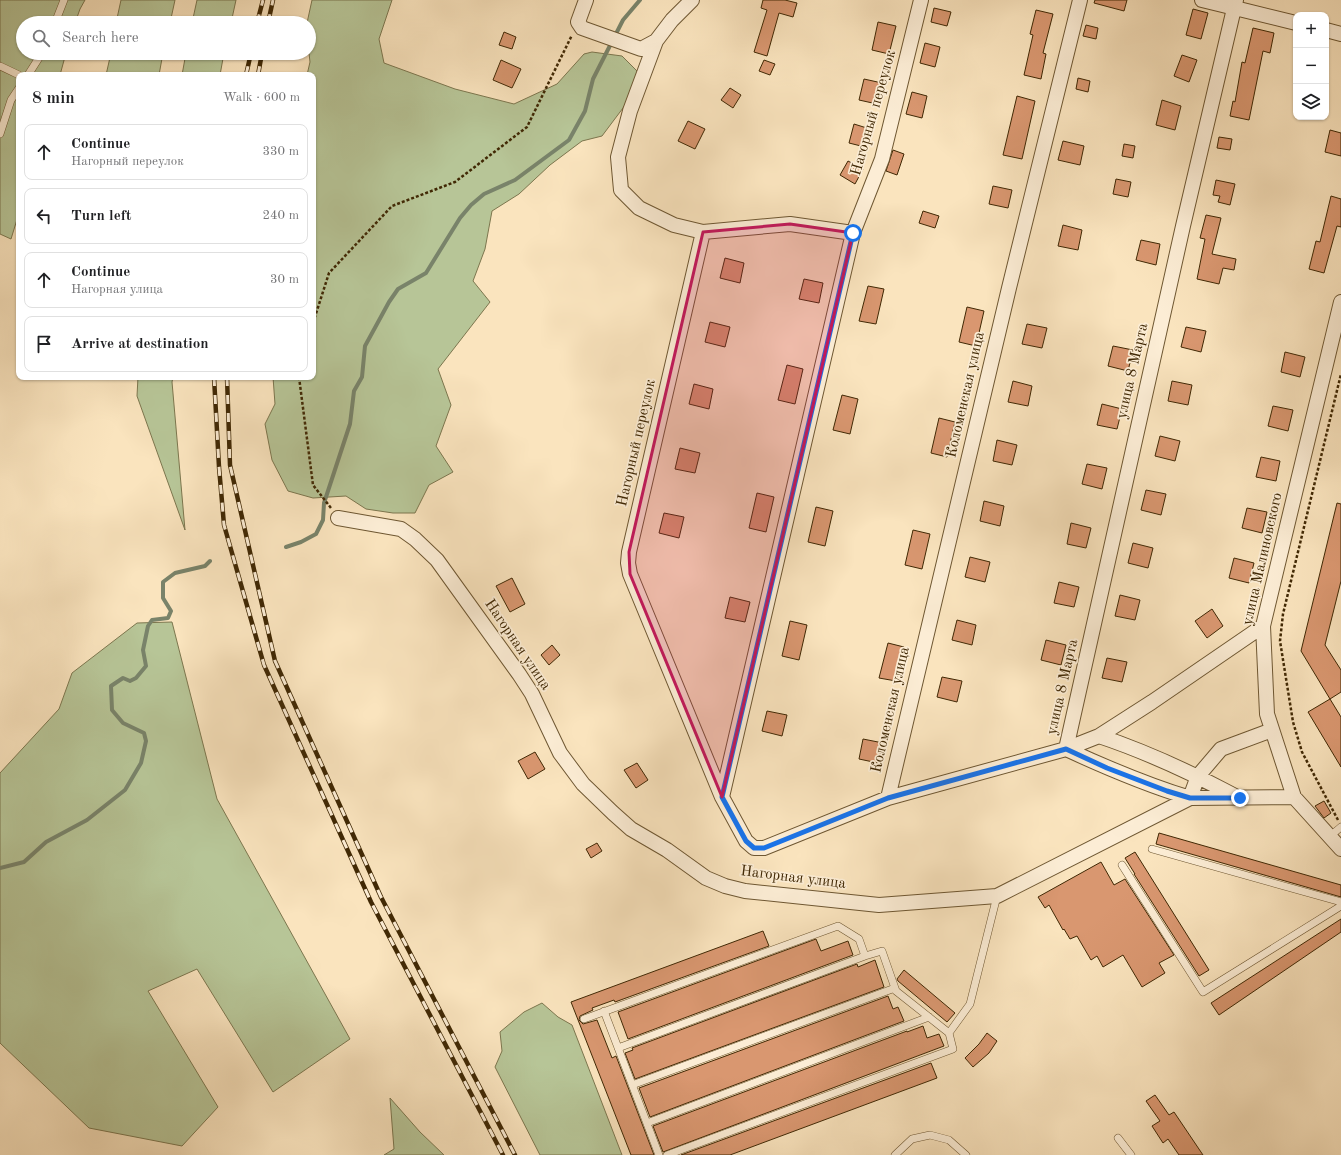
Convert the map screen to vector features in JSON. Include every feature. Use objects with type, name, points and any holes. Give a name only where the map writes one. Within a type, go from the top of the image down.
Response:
[{"type":"street","points":[[586,0],[578,22],[582,28],[641,49],[656,41]]},
{"type":"street","points":[[692,0],[672,20],[656,41],[630,111],[618,157],[621,190],[639,208],[674,225],[703,232],[790,224],[853,233]]},
{"type":"street","name":"Нагорный переулок","points":[[722,797],[853,233],[882,159],[921,0]]},
{"type":"street","name":"Коломенская улица","points":[[888,798],[1009,288],[1080,0]]},
{"type":"street","points":[[1202,0],[1235,4],[1293,22]]},
{"type":"street","name":"улица 8 Марта","points":[[1066,749],[1183,226],[1235,4]]},
{"type":"street","points":[[1329,31],[1341,34]]},
{"type":"street","name":"Нагорный переулок","points":[[703,232],[629,552],[628,563],[630,574],[722,797],[746,841],[754,848],[764,848],[888,798]]},
{"type":"street","name":"улица Малиновского","points":[[1341,302],[1262,626],[1267,714],[1294,798],[1341,849]]},
{"type":"street","name":"Нагорная улица","points":[[338,518],[402,529],[415,539],[437,560],[519,674],[532,694],[560,753],[583,784],[631,829],[667,850],[706,878],[725,886],[745,891],[879,905],[997,896],[1190,798],[1294,798]]},
{"type":"street","points":[[888,798],[1066,749],[1098,736],[1152,702],[1262,626]]},
{"type":"street","points":[[1066,749],[1114,771],[1190,798],[1198,776],[1221,749],[1272,730]]},
{"type":"street","points":[[1098,736],[1132,747],[1198,776],[1240,798]]},
{"type":"lane","points":[[57,16],[64,0]]},
{"type":"lane","points":[[30,72],[38,60]]},
{"type":"lane","points":[[0,66],[16,74]]},
{"type":"lane","points":[[0,134],[11,100],[16,92]]},
{"type":"lane","points":[[1330,837],[1341,826]]},
{"type":"lane","points":[[1152,849],[1341,902]]},
{"type":"lane","points":[[1122,865],[1203,992],[1341,906]]},
{"type":"lane","points":[[949,1033],[970,1004],[997,896]]},
{"type":"lane","points":[[584,1019],[838,926],[859,939],[865,956]]},
{"type":"lane","points":[[618,1048],[882,951],[896,992],[949,1033],[953,1049],[667,1155]]},
{"type":"lane","points":[[632,1085],[895,988]]},
{"type":"lane","points":[[604,1012],[659,1155]]},
{"type":"lane","points":[[647,1123],[929,1017]]},
{"type":"lane","points":[[895,1155],[912,1139],[930,1135],[949,1140],[966,1155]]},
{"type":"lane","points":[[1118,1138],[1131,1155]]},
{"type":"path","points":[[316,314],[330,273],[392,206],[455,182],[526,127],[578,22]]},
{"type":"path","points":[[1341,374],[1283,614],[1280,641],[1293,722],[1302,752],[1337,819],[1341,823]]},
{"type":"path","points":[[299,380],[313,484],[338,518]]},
{"type":"highlighted area","points":[[790,224],[853,233],[722,797],[630,574],[629,552],[703,232]]},
{"type":"green space","points":[[0,0],[85,0],[78,16],[16,16],[16,60],[64,60],[61,72],[16,72],[16,223],[11,239],[0,234]]},
{"type":"green space","points":[[121,0],[175,0],[172,16],[118,16]]},
{"type":"green space","points":[[197,0],[236,0],[233,16],[194,16]]},
{"type":"green space","points":[[312,0],[392,0],[379,39],[384,63],[455,89],[514,104],[557,84],[584,54],[592,52],[622,56],[638,72],[629,100],[602,136],[582,141],[550,165],[519,194],[492,211],[485,249],[473,281],[490,302],[438,369],[451,405],[436,446],[453,472],[429,485],[415,513],[393,513],[366,509],[346,496],[313,498],[288,491],[272,460],[265,424],[275,404],[273,380],[316,380],[316,72],[308,72],[310,60],[316,60],[316,16],[309,16]]},
{"type":"green space","points":[[109,60],[162,60],[160,72],[107,72]]},
{"type":"green space","points":[[185,60],[223,60],[221,72],[183,72]]},
{"type":"green space","points":[[138,380],[172,380],[185,530],[137,396]]},
{"type":"green space","points":[[172,622],[217,799],[350,1039],[273,1092],[197,969],[148,991],[218,1107],[182,1146],[89,1128],[0,1043],[0,773],[59,709],[72,673],[137,623]]},
{"type":"green space","points":[[542,1003],[558,1017],[572,1025],[622,1155],[540,1155],[495,1067],[502,1051],[500,1032],[524,1012]]},
{"type":"green space","points":[[390,1098],[420,1132],[444,1155],[384,1155],[394,1149]]},
{"type":"building","points":[[763,0],[785,0],[797,3],[793,17],[779,13],[767,56],[754,52],[767,10],[761,8]]},
{"type":"building","points":[[1095,0],[1127,0],[1124,11],[1094,3]]},
{"type":"building","points":[[934,8],[951,12],[947,26],[931,22]]},
{"type":"building","points":[[1193,9],[1208,13],[1201,39],[1186,35]]},
{"type":"building","points":[[1036,10],[1053,14],[1043,53],[1046,54],[1041,79],[1024,75],[1033,35],[1030,34]]},
{"type":"building","points":[[878,22],[896,26],[889,54],[872,50]]},
{"type":"building","points":[[1086,25],[1098,28],[1096,39],[1083,36]]},
{"type":"building","points":[[1253,28],[1274,33],[1270,53],[1263,51],[1249,120],[1230,116],[1233,101],[1235,102],[1242,62],[1245,63]]},
{"type":"building","points":[[504,32],[516,37],[512,49],[499,45]]},
{"type":"building","points":[[925,43],[940,47],[935,67],[920,63]]},
{"type":"building","points":[[1182,55],[1197,60],[1189,82],[1174,76]]},
{"type":"building","points":[[501,60],[521,69],[512,88],[493,80]]},
{"type":"building","points":[[764,60],[775,64],[770,75],[759,71]]},
{"type":"building","points":[[1078,78],[1090,81],[1088,92],[1076,89]]},
{"type":"building","points":[[864,79],[882,83],[877,104],[859,100]]},
{"type":"building","points":[[730,88],[741,95],[733,108],[721,100]]},
{"type":"building","points":[[912,92],[927,96],[922,118],[906,114]]},
{"type":"building","points":[[1017,96],[1035,101],[1022,159],[1003,155]]},
{"type":"building","points":[[1162,100],[1181,106],[1175,130],[1156,125]]},
{"type":"building","points":[[688,121],[705,129],[695,149],[678,141]]},
{"type":"building","points":[[854,124],[870,129],[865,147],[849,143]]},
{"type":"building","points":[[1330,130],[1341,133],[1341,156],[1325,152]]},
{"type":"building","points":[[1219,137],[1232,139],[1230,150],[1217,148]]},
{"type":"building","points":[[1063,141],[1084,146],[1080,165],[1058,160]]},
{"type":"building","points":[[1124,144],[1135,146],[1133,158],[1122,156]]},
{"type":"building","points":[[893,150],[904,154],[897,175],[886,171]]},
{"type":"building","points":[[848,161],[863,169],[855,184],[840,175]]},
{"type":"building","points":[[1116,179],[1131,182],[1128,197],[1113,194]]},
{"type":"building","points":[[1216,180],[1235,184],[1230,205],[1218,202],[1220,196],[1213,195]]},
{"type":"building","points":[[993,186],[1012,190],[1008,208],[989,204]]},
{"type":"building","points":[[1331,196],[1341,199],[1341,227],[1337,226],[1324,273],[1309,269],[1316,241],[1320,242]]},
{"type":"building","points":[[923,211],[939,216],[935,228],[919,223]]},
{"type":"building","points":[[1206,215],[1221,218],[1212,254],[1236,259],[1234,270],[1223,268],[1219,284],[1197,279],[1205,239],[1200,238]]},
{"type":"building","points":[[1063,225],[1082,230],[1078,250],[1058,246]]},
{"type":"building","points":[[1141,240],[1160,244],[1156,265],[1136,260]]},
{"type":"building","points":[[725,258],[744,263],[740,283],[720,278]]},
{"type":"building","points":[[804,279],[823,283],[819,303],[799,299]]},
{"type":"building","points":[[868,286],[884,289],[876,324],[859,321]]},
{"type":"building","points":[[967,307],[984,311],[976,346],[959,342]]},
{"type":"building","points":[[710,322],[730,327],[725,347],[705,342]]},
{"type":"building","points":[[1027,324],[1047,328],[1042,348],[1022,344]]},
{"type":"building","points":[[1186,327],[1206,331],[1201,352],[1181,347]]},
{"type":"building","points":[[1113,346],[1133,350],[1128,371],[1108,366]]},
{"type":"building","points":[[1285,352],[1305,357],[1300,377],[1281,372]]},
{"type":"building","points":[[787,365],[803,369],[795,404],[778,400]]},
{"type":"building","points":[[1013,381],[1032,386],[1028,406],[1008,402]]},
{"type":"building","points":[[1172,381],[1192,385],[1188,405],[1168,401]]},
{"type":"building","points":[[694,384],[713,389],[709,409],[689,404]]},
{"type":"building","points":[[842,395],[858,399],[850,434],[833,430]]},
{"type":"building","points":[[1102,404],[1122,409],[1117,429],[1097,425]]},
{"type":"building","points":[[1273,406],[1293,410],[1288,431],[1268,426]]},
{"type":"building","points":[[939,418],[955,422],[947,457],[931,453]]},
{"type":"building","points":[[1160,436],[1180,441],[1175,461],[1155,456]]},
{"type":"building","points":[[997,440],[1017,445],[1012,465],[993,461]]},
{"type":"building","points":[[680,448],[700,453],[695,473],[675,469]]},
{"type":"building","points":[[1261,457],[1280,461],[1276,481],[1256,477]]},
{"type":"building","points":[[1087,464],[1107,468],[1102,489],[1082,484]]},
{"type":"building","points":[[1146,490],[1166,494],[1161,515],[1141,510]]},
{"type":"building","points":[[757,493],[774,497],[766,532],[749,528]]},
{"type":"building","points":[[984,501],[1004,506],[1000,526],[980,521]]},
{"type":"building","points":[[1337,503],[1341,504],[1341,581],[1325,645],[1341,670],[1341,692],[1330,699],[1301,651]]},
{"type":"building","points":[[816,507],[833,511],[825,546],[808,542]]},
{"type":"building","points":[[1247,508],[1267,512],[1262,533],[1242,528]]},
{"type":"building","points":[[664,513],[684,517],[679,538],[659,533]]},
{"type":"building","points":[[1071,523],[1091,528],[1086,548],[1067,544]]},
{"type":"building","points":[[913,530],[930,534],[922,569],[905,565]]},
{"type":"building","points":[[1133,543],[1153,548],[1148,568],[1128,563]]},
{"type":"building","points":[[970,557],[990,562],[985,582],[965,577]]},
{"type":"building","points":[[1234,558],[1254,563],[1249,583],[1229,578]]},
{"type":"building","points":[[512,578],[525,604],[510,612],[496,586]]},
{"type":"building","points":[[1059,582],[1079,587],[1074,607],[1054,603]]},
{"type":"building","points":[[1120,595],[1140,600],[1135,620],[1115,616]]},
{"type":"building","points":[[730,597],[750,602],[745,622],[725,618]]},
{"type":"building","points":[[1212,609],[1223,626],[1207,638],[1195,621]]},
{"type":"building","points":[[957,620],[976,625],[972,645],[952,640]]},
{"type":"building","points":[[790,621],[807,625],[799,660],[782,656]]},
{"type":"building","points":[[1046,640],[1066,645],[1061,665],[1041,660]]},
{"type":"building","points":[[888,643],[904,647],[896,681],[879,678]]},
{"type":"building","points":[[552,645],[560,655],[549,665],[541,655]]},
{"type":"building","points":[[1107,658],[1127,662],[1122,682],[1102,678]]},
{"type":"building","points":[[942,677],[962,681],[957,702],[937,697]]},
{"type":"building","points":[[1330,699],[1341,717],[1341,767],[1308,712]]},
{"type":"building","points":[[767,711],[787,715],[782,736],[762,731]]},
{"type":"building","points":[[863,739],[883,743],[878,763],[859,759]]},
{"type":"building","points":[[535,752],[545,769],[528,779],[518,761]]},
{"type":"building","points":[[637,763],[648,780],[636,788],[624,770]]},
{"type":"building","points":[[1324,801],[1331,813],[1324,818],[1315,806]]},
{"type":"building","points":[[1159,833],[1341,885],[1341,897],[1156,844]]},
{"type":"building","points":[[597,843],[602,851],[591,858],[586,849]]},
{"type":"building","points":[[1135,852],[1209,970],[1199,976],[1125,858]]},
{"type":"building","points":[[1101,862],[1114,885],[1125,879],[1174,955],[1159,963],[1165,973],[1142,987],[1123,955],[1103,967],[1097,956],[1091,960],[1077,936],[1070,939],[1064,929],[1063,930],[1049,905],[1045,908],[1038,897]]},
{"type":"building","points":[[1341,919],[1341,932],[1219,1015],[1211,1003]]},
{"type":"building","points":[[763,931],[769,946],[615,1002],[614,1000],[592,1008],[593,1010],[580,1016],[579,1020],[583,1024],[597,1020],[612,1058],[616,1056],[654,1155],[631,1155],[571,1002]]},
{"type":"building","points":[[816,939],[821,951],[848,941],[853,955],[628,1039],[618,1012]]},
{"type":"building","points":[[875,960],[884,987],[635,1079],[625,1053],[633,1050],[632,1048],[857,964],[858,967]]},
{"type":"building","points":[[904,970],[955,1013],[947,1022],[898,981],[897,979]]},
{"type":"building","points":[[888,996],[893,1009],[898,1007],[904,1021],[650,1117],[639,1088]]},
{"type":"building","points":[[923,1026],[927,1038],[939,1034],[944,1046],[663,1152],[653,1126]]},
{"type":"building","points":[[987,1033],[997,1041],[989,1053],[973,1067],[965,1058],[979,1044]]},
{"type":"building","points":[[931,1063],[937,1078],[730,1155],[681,1155]]},
{"type":"building","points":[[1155,1095],[1169,1115],[1174,1112],[1203,1155],[1179,1155],[1168,1139],[1163,1143],[1152,1126],[1160,1121],[1146,1101]]},
{"type":"waterway","points":[[286,547],[301,542],[316,534],[323,520],[324,503],[350,424],[354,391],[362,377],[365,346],[389,302],[398,289],[426,273],[460,218],[471,205],[484,194],[515,180],[569,140],[585,111],[593,79],[623,20],[640,0]]},
{"type":"waterway","points":[[0,868],[24,862],[46,842],[87,820],[125,790],[141,763],[146,741],[144,733],[123,723],[112,710],[111,686],[123,678],[130,681],[136,678],[146,666],[143,650],[148,626],[152,620],[168,618],[171,611],[163,598],[163,582],[175,573],[205,566],[210,561]]},
{"type":"railway","points":[[259,16],[263,0]]},
{"type":"railway","points":[[270,16],[273,0]]},
{"type":"railway","points":[[247,72],[249,60]]},
{"type":"railway","points":[[259,72],[261,60]]},
{"type":"railway","points":[[214,380],[224,525],[264,665],[371,902],[503,1155]]},
{"type":"railway","points":[[227,380],[230,465],[275,661],[381,897],[515,1155]]},
{"type":"route","points":[[853,233],[722,797],[746,841],[754,848],[764,848],[888,798],[1066,749],[1136,780],[1190,798],[1240,798]]}]
